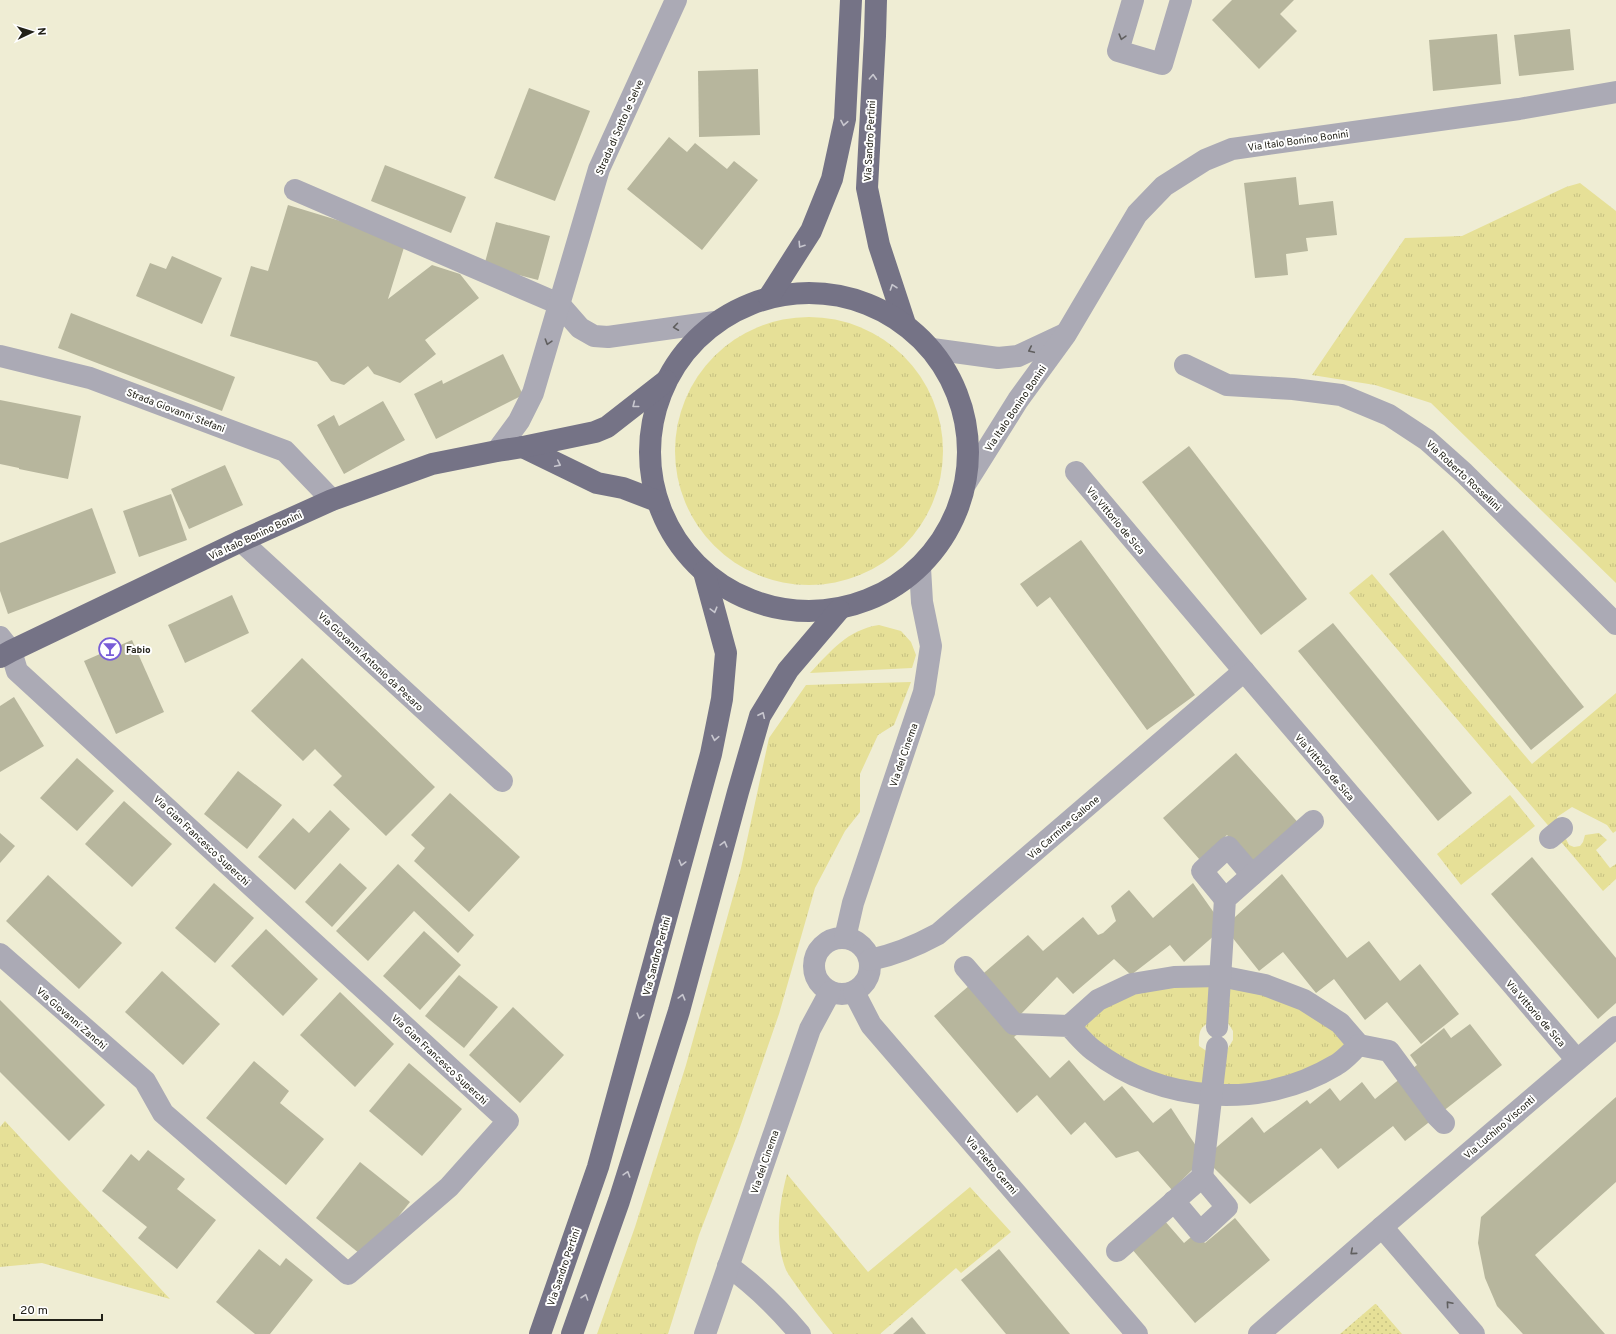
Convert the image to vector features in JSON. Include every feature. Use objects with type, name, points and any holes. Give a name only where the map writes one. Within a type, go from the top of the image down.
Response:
[{"type":"main road","points":[[770,297],[811,231],[832,179],[845,119],[851,0]]},
{"type":"main road","name":"Via Sandro Pertini","points":[[876,0],[867,188],[879,245],[905,324]]},
{"type":"main road","points":[[817,292],[863,301],[905,324],[932,349],[957,390],[968,436],[966,483],[949,529],[920,568],[882,594],[839,610],[791,611],[744,598],[704,572],[676,540],[657,501],[650,461],[653,420],[666,381],[687,349],[715,322],[741,307],[770,297],[817,292]]},
{"type":"main road","name":"Via Italo Bonino Bonini","points":[[4,649],[332,500],[432,464],[595,432],[607,427],[666,381]]},
{"type":"main road","points":[[523,447],[597,483],[623,488],[657,501]]},
{"type":"main road","name":"Via Sandro Pertini","points":[[540,1334],[598,1167],[711,754],[722,699],[726,654],[704,572]]},
{"type":"main road","points":[[572,1334],[619,1201],[679,1011],[760,716],[788,670],[839,610]]},
{"type":"street","name":"Strada di Sotto le Selve","points":[[497,451],[519,421],[533,393],[599,169],[676,0]]},
{"type":"street","points":[[1133,0],[1118,51],[1162,64],[1181,0]]},
{"type":"street","name":"Via Italo Bonino Bonini","points":[[966,483],[1018,400],[1066,334],[1137,214],[1164,186],[1205,160],[1232,149],[1519,108],[1616,92]]},
{"type":"street","points":[[295,190],[559,304],[580,328],[594,336],[608,337],[715,322]]},
{"type":"street","name":"Via Italo Bonino Bonini","points":[[932,349],[998,358],[1018,356],[1066,334]]},
{"type":"street","name":"Strada Giovanni Stefani","points":[[0,356],[90,378],[285,451],[332,500]]},
{"type":"street","name":"Via Roberto Rossellini","points":[[1185,365],[1227,385],[1293,389],[1341,395],[1389,414],[1427,440],[1464,473],[1616,624]]},
{"type":"street","name":"Via Vittorio de Sica","points":[[1076,472],[1577,1060]]},
{"type":"street","name":"Via Giovanni Antonio da Pesaro","points":[[241,541],[502,781]]},
{"type":"street","name":"Via del Cinema","points":[[845,938],[853,903],[924,692],[931,646],[922,602],[920,568]]},
{"type":"street","name":"Via Gian Francesco Superchi","points":[[4,649],[17,671],[508,1121],[449,1187],[348,1274],[164,1113],[144,1082]]},
{"type":"street","name":"Via Carmine Gallone","points":[[870,960],[890,956],[912,948],[938,934],[1244,671]]},
{"type":"street","points":[[1225,900],[1313,821]]},
{"type":"street","points":[[1117,1251],[1202,1177],[1212,1095],[1217,1037],[1225,900],[1202,871],[1228,846],[1252,875]]},
{"type":"street","points":[[836,938],[854,940],[861,945],[870,960],[870,970],[867,979],[862,986],[854,992],[846,994],[830,992],[817,980],[814,972],[816,954],[828,941],[836,938]]},
{"type":"street","name":"Via Giovanni Zanchi","points":[[0,954],[144,1082]]},
{"type":"street","points":[[964,967],[1014,1024],[1069,1026],[1093,1050],[1126,1071],[1158,1085],[1197,1094],[1230,1096],[1256,1093],[1284,1086],[1315,1076],[1338,1064],[1359,1045]]},
{"type":"street","points":[[1069,1026],[1098,1000],[1132,984],[1174,977],[1220,976],[1265,985],[1304,1000],[1340,1023],[1359,1045],[1389,1051],[1437,1116],[1444,1123]]},
{"type":"street","name":"Via del Cinema","points":[[705,1334],[810,1028],[830,992]]},
{"type":"street","name":"Via Pietro Germi","points":[[854,992],[871,1025],[1137,1334]]},
{"type":"street","name":"Via Luchino Visconti","points":[[1259,1334],[1616,1027]]},
{"type":"street","points":[[1174,1201],[1200,1232],[1227,1207],[1202,1177]]},
{"type":"street","points":[[1382,1227],[1474,1334]]},
{"type":"street","points":[[728,1266],[747,1280],[784,1315],[800,1334]]},
{"type":"green space","points":[[1580,183],[1616,211],[1616,583],[1431,403],[1375,385],[1312,375],[1405,238],[1462,236],[1566,187]]},
{"type":"green space","points":[[809,317],[835,320],[860,327],[894,347],[904,356],[913,366],[933,400],[940,425],[943,451],[940,477],[933,502],[913,536],[904,546],[894,555],[860,575],[835,582],[809,585],[783,582],[758,575],[724,555],[714,546],[705,536],[685,502],[678,477],[675,451],[678,425],[685,400],[705,366],[714,356],[724,347],[758,327],[783,320]]},
{"type":"green space","points":[[1372,574],[1532,764],[1616,693],[1616,831],[1613,833],[1607,825],[1572,807],[1557,817],[1558,824],[1552,830],[1349,593]]},
{"type":"green space","points":[[879,625],[901,631],[911,642],[916,655],[912,668],[810,673],[840,643],[858,632]]},
{"type":"green space","points":[[911,682],[894,725],[878,735],[860,774],[860,812],[845,831],[815,888],[779,1014],[738,1133],[699,1235],[668,1334],[597,1334],[635,1227],[686,1065],[741,868],[769,738],[806,685]]},
{"type":"green space","points":[[1510,795],[1535,826],[1461,885],[1437,854]]},
{"type":"green space","points":[[1566,833],[1566,839],[1569,845],[1574,847],[1580,846],[1585,835],[1599,833],[1607,840],[1596,850],[1610,868],[1616,864],[1616,879],[1603,891],[1556,836]]},
{"type":"green space","points":[[1215,981],[1212,1021],[1204,1025],[1199,1037],[1199,1046],[1208,1052],[1207,1089],[1147,1076],[1075,1026],[1086,1018],[1135,992]]},
{"type":"green space","points":[[1224,981],[1302,1003],[1352,1045],[1313,1071],[1217,1091],[1228,1048],[1233,1040],[1233,1031],[1228,1023]]},
{"type":"green space","points":[[5,1121],[170,1299],[42,1263],[0,1267],[0,1127]]},
{"type":"green space","points":[[787,1174],[868,1272],[970,1187],[1011,1232],[961,1273],[956,1268],[880,1334],[833,1334],[790,1277],[782,1258],[779,1222]]},
{"type":"green space","points":[[1375,1304],[1402,1334],[1340,1334]]},
{"type":"building","points":[[1232,0],[1294,0],[1280,14],[1297,31],[1259,69],[1212,20]]},
{"type":"building","points":[[1570,29],[1574,70],[1519,76],[1514,35]]},
{"type":"building","points":[[1497,34],[1501,84],[1433,91],[1429,40]]},
{"type":"building","points":[[758,69],[760,135],[699,137],[698,71]]},
{"type":"building","points":[[529,88],[590,111],[555,201],[494,178]]},
{"type":"building","points":[[669,137],[687,152],[695,143],[727,169],[734,161],[758,180],[702,250],[627,189]]},
{"type":"building","points":[[385,165],[466,197],[451,233],[371,201]]},
{"type":"building","points":[[1296,177],[1299,205],[1333,201],[1337,235],[1306,238],[1308,251],[1286,254],[1288,275],[1255,278],[1244,183]]},
{"type":"building","points":[[288,205],[406,241],[388,299],[432,265],[460,274],[479,298],[425,340],[436,354],[400,383],[374,374],[368,366],[344,385],[331,381],[317,362],[230,336],[251,266],[268,271]]},
{"type":"building","points":[[496,222],[550,236],[538,280],[484,266]]},
{"type":"building","points":[[172,256],[222,278],[202,324],[136,296],[150,263],[166,269]]},
{"type":"building","points":[[71,313],[235,377],[222,411],[58,348]]},
{"type":"building","points":[[503,354],[523,395],[436,439],[414,394],[442,380],[443,384]]},
{"type":"building","points":[[0,400],[81,416],[68,479],[0,464]]},
{"type":"building","points":[[383,401],[405,440],[344,474],[317,425],[334,415],[339,426]]},
{"type":"building","points":[[1189,446],[1307,599],[1261,635],[1142,482]]},
{"type":"building","points":[[225,465],[243,505],[189,529],[171,489]]},
{"type":"building","points":[[171,494],[187,540],[139,557],[123,511]]},
{"type":"building","points":[[92,508],[116,573],[8,614],[0,591],[0,543]]},
{"type":"building","points":[[1443,530],[1584,707],[1531,750],[1389,574]]},
{"type":"building","points":[[1081,540],[1195,695],[1147,730],[1050,597],[1037,607],[1020,584]]},
{"type":"building","points":[[232,595],[249,633],[185,663],[168,625]]},
{"type":"building","points":[[1333,623],[1472,793],[1438,821],[1298,651]]},
{"type":"building","points":[[132,640],[164,712],[116,734],[84,661]]},
{"type":"building","points":[[302,658],[435,787],[386,836],[333,785],[342,776],[315,749],[303,761],[251,711]]},
{"type":"building","points":[[14,697],[44,746],[0,772],[0,706]]},
{"type":"building","points":[[1236,753],[1302,827],[1256,868],[1227,835],[1200,860],[1163,818]]},
{"type":"building","points":[[77,758],[114,791],[77,831],[40,798]]},
{"type":"building","points":[[238,771],[282,805],[247,849],[204,814]]},
{"type":"building","points":[[450,793],[520,857],[469,912],[414,861],[425,848],[411,835]]},
{"type":"building","points":[[124,801],[172,844],[132,887],[85,844]]},
{"type":"building","points":[[330,810],[350,829],[295,890],[258,857],[293,818],[309,833]]},
{"type":"building","points":[[0,833],[15,846],[0,863]]},
{"type":"building","points":[[1532,857],[1616,958],[1616,1003],[1598,1019],[1491,894]]},
{"type":"building","points":[[340,863],[367,888],[332,927],[305,902]]},
{"type":"building","points":[[398,864],[474,935],[458,953],[414,911],[368,961],[336,931]]},
{"type":"building","points":[[1282,874],[1347,958],[1369,941],[1400,981],[1420,964],[1459,1014],[1421,1044],[1387,1002],[1365,1020],[1334,979],[1316,993],[1283,952],[1259,971],[1224,927]]},
{"type":"building","points":[[48,875],[122,943],[79,989],[6,921]]},
{"type":"building","points":[[214,883],[254,918],[215,963],[175,928]]},
{"type":"building","points":[[1193,883],[1224,927],[1184,962],[1170,945],[1131,975],[1114,959],[1073,994],[1057,977],[1020,1015],[1029,1024],[1014,1037],[1050,1078],[1069,1060],[1104,1101],[1122,1086],[1153,1123],[1171,1108],[1204,1158],[1172,1190],[1138,1151],[1116,1158],[1085,1122],[1071,1135],[1037,1095],[1017,1113],[934,1016],[1028,935],[1043,951],[1083,917],[1098,935],[1103,933],[1116,921],[1111,906],[1129,890],[1153,918]]},
{"type":"building","points":[[266,929],[318,979],[283,1016],[231,966]]},
{"type":"building","points":[[424,931],[461,965],[420,1010],[383,976]]},
{"type":"building","points":[[162,971],[220,1024],[183,1065],[125,1012]]},
{"type":"building","points":[[459,975],[498,1007],[464,1048],[425,1016]]},
{"type":"building","points":[[340,992],[394,1044],[355,1087],[300,1035]]},
{"type":"building","points":[[0,1000],[105,1105],[69,1141],[0,1072]]},
{"type":"building","points":[[513,1007],[564,1055],[520,1103],[469,1055]]},
{"type":"building","points":[[1470,1024],[1502,1065],[1405,1141],[1393,1126],[1338,1169],[1321,1148],[1250,1204],[1204,1158],[1252,1117],[1264,1133],[1307,1100],[1310,1104],[1330,1088],[1340,1101],[1362,1082],[1375,1099],[1417,1065],[1410,1055],[1444,1028],[1451,1038]]},
{"type":"building","points":[[254,1061],[289,1091],[280,1103],[324,1139],[286,1185],[206,1118]]},
{"type":"building","points":[[409,1063],[462,1109],[422,1156],[369,1111]]},
{"type":"building","points":[[1616,1097],[1616,1182],[1535,1255],[1605,1334],[1523,1334],[1497,1306],[1485,1278],[1478,1243],[1481,1217]]},
{"type":"building","points":[[148,1150],[185,1179],[177,1189],[216,1220],[177,1269],[138,1238],[147,1227],[102,1191],[131,1154],[139,1161]]},
{"type":"building","points":[[360,1162],[410,1202],[365,1258],[316,1218]]},
{"type":"building","points":[[1235,1218],[1270,1260],[1195,1323],[1131,1248],[1164,1220],[1184,1243],[1196,1233],[1205,1243]]},
{"type":"building","points":[[259,1249],[280,1266],[286,1258],[313,1280],[270,1334],[255,1334],[216,1302]]},
{"type":"building","points":[[999,1249],[1070,1334],[1006,1334],[961,1280]]},
{"type":"building","points":[[912,1317],[926,1334],[893,1334]]},
{"type":"place","name":"Fabio","points":[[110,649]]}]
